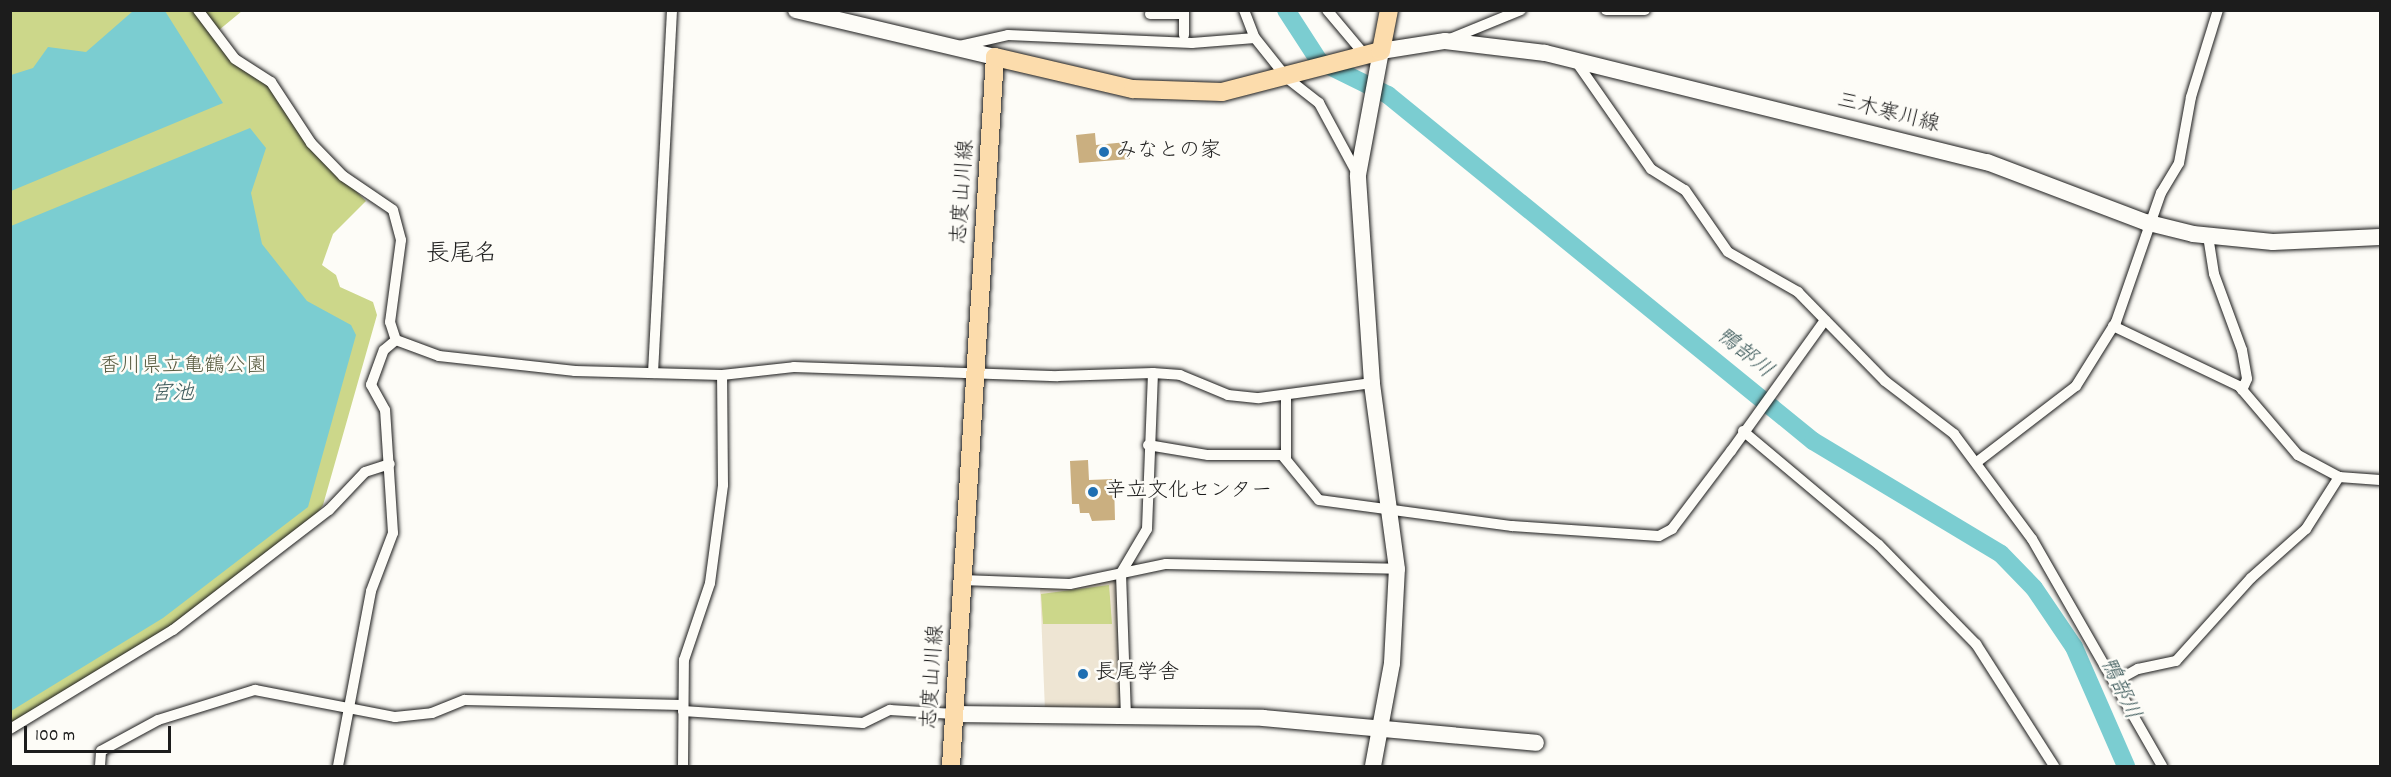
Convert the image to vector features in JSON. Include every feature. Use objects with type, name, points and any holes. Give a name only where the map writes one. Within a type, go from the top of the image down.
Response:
[{"type":"main road","points":[[995,57],[1164,93],[1222,92],[1290,78],[1368,53],[1389,10]]},
{"type":"main road","name":"志度山川線","points":[[951,766],[995,57]]},
{"type":"street","points":[[198,10],[235,59],[271,82],[319,152],[393,210],[402,240],[390,322],[396,340]]},
{"type":"street","points":[[653,372],[672,10]]},
{"type":"street","points":[[796,10],[834,15],[995,57]]},
{"type":"street","points":[[1244,10],[1255,38],[1290,78],[1319,103],[1358,175]]},
{"type":"street","points":[[1327,10],[1368,53],[1377,70],[1364,125],[1358,175],[1372,383],[1392,508],[1397,569],[1392,663],[1373,766]]},
{"type":"street","points":[[1445,41],[1521,10]]},
{"type":"street","points":[[1606,10],[1646,10]]},
{"type":"street","points":[[1977,462],[2076,386],[2113,326],[2153,224],[2162,193],[2179,163],[2191,97],[2218,10]]},
{"type":"street","points":[[1150,14],[1184,12],[1184,35]]},
{"type":"street","points":[[955,48],[1008,35],[1192,43],[1255,38]]},
{"type":"street","name":"三木寒川線","points":[[1368,53],[1445,41],[1508,45],[1987,162],[2153,224],[2208,236],[2273,242],[2380,237]]},
{"type":"street","points":[[1575,60],[1651,169],[1684,190],[1728,252],[1781,279],[1885,381],[1954,434],[2032,539],[2163,766]]},
{"type":"street","points":[[2208,236],[2214,274],[2242,350],[2247,379],[2242,390]]},
{"type":"street","points":[[1286,395],[1286,459],[1319,500],[1523,527],[1659,536],[1672,529],[1825,320]]},
{"type":"street","points":[[2113,326],[2242,390],[2298,455],[2339,477],[2380,480]]},
{"type":"street","points":[[396,340],[476,362],[653,372],[722,375],[794,367],[975,374],[1153,373],[1180,375],[1228,394],[1286,395],[1372,383]]},
{"type":"street","points":[[338,766],[346,710],[371,591],[393,533],[385,410],[371,385],[384,350],[396,340]]},
{"type":"street","points":[[1126,717],[1121,573],[1147,529],[1148,445],[1153,373]]},
{"type":"street","points":[[683,766],[684,660],[710,583],[720,509],[722,375]]},
{"type":"street","points":[[1746,427],[1879,545],[1976,644],[2054,766]]},
{"type":"street","points":[[1148,445],[1208,455],[1286,459]]},
{"type":"street","points":[[10,729],[173,630],[329,510],[365,472],[390,464]]},
{"type":"street","points":[[2116,681],[2138,669],[2176,661],[2251,578],[2306,529],[2339,477]]},
{"type":"street","points":[[962,580],[1070,584],[1166,564],[1397,569]]},
{"type":"street","points":[[100,766],[101,751],[158,720],[236,693],[272,692],[346,710],[411,717],[465,700],[682,708],[863,723],[891,710],[954,714],[1263,718],[1536,743]]},
{"type":"shaded area","name":"長尾学舎","points":[[1115,577],[1120,580],[1123,710],[1045,711],[1040,587]]},
{"type":"green space","name":"宮池","points":[[11,11],[242,11],[219,30],[223,48],[273,85],[307,143],[366,201],[333,234],[322,265],[336,275],[340,287],[373,302],[377,315],[323,505],[312,520],[152,644],[11,734]]},
{"type":"green space","points":[[1109,585],[1112,624],[1043,624],[1041,594]]},
{"type":"water","points":[[133,11],[165,11],[223,103],[11,191],[11,75],[33,68],[48,47],[86,52]]},
{"type":"water","name":"宮池","points":[[250,128],[266,148],[251,193],[262,244],[307,301],[351,325],[356,335],[308,507],[163,618],[11,711],[11,226]]},
{"type":"building","name":"みなとの家","points":[[1095,133],[1096,145],[1127,142],[1130,159],[1079,163],[1076,135]]},
{"type":"building","name":"辛立文化センター","points":[[1088,460],[1089,480],[1114,479],[1115,520],[1092,521],[1089,513],[1080,513],[1079,504],[1072,504],[1070,461]]},
{"type":"waterway","name":"鴨部川","points":[[1286,10],[1319,61],[1388,95],[1813,441],[2001,554],[2034,588],[2074,647],[2126,766]]},
{"type":"place","name":"みなとの家","points":[[1104,152]]},
{"type":"place","name":"辛立文化センター","points":[[1093,492]]},
{"type":"place","name":"長尾学舎","points":[[1083,674]]},
{"type":"district","name":"長尾名","points":[[462,256]]},
{"type":"park label","name":"香川県立亀鶴公園","points":[[183,367]]}]
